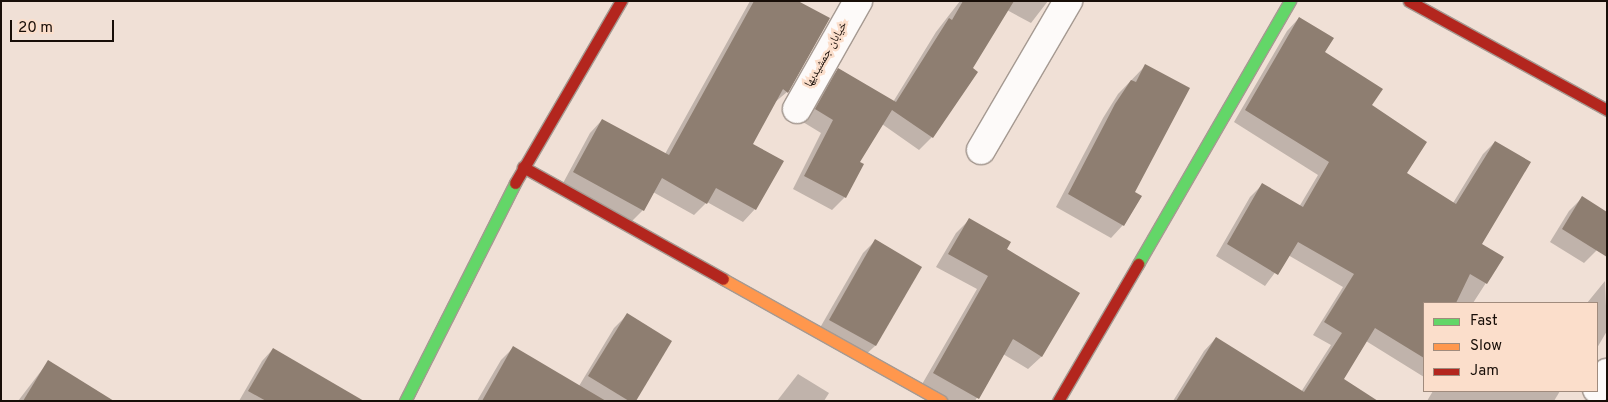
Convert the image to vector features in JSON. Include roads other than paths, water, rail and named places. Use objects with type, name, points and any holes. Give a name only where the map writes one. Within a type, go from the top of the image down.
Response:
[{"type":"street","points":[[405,401],[522,167],[621,1]]},
{"type":"street","name":"خیابان جمشیدیها","points":[[796,109],[858,1]]},
{"type":"street","points":[[982,150],[1068,1]]},
{"type":"street","points":[[1058,401],[1290,1]]},
{"type":"street","points":[[1409,1],[1607,110]]},
{"type":"street","points":[[522,167],[941,401]]},
{"type":"street","points":[[1598,387],[1607,373]]}]
